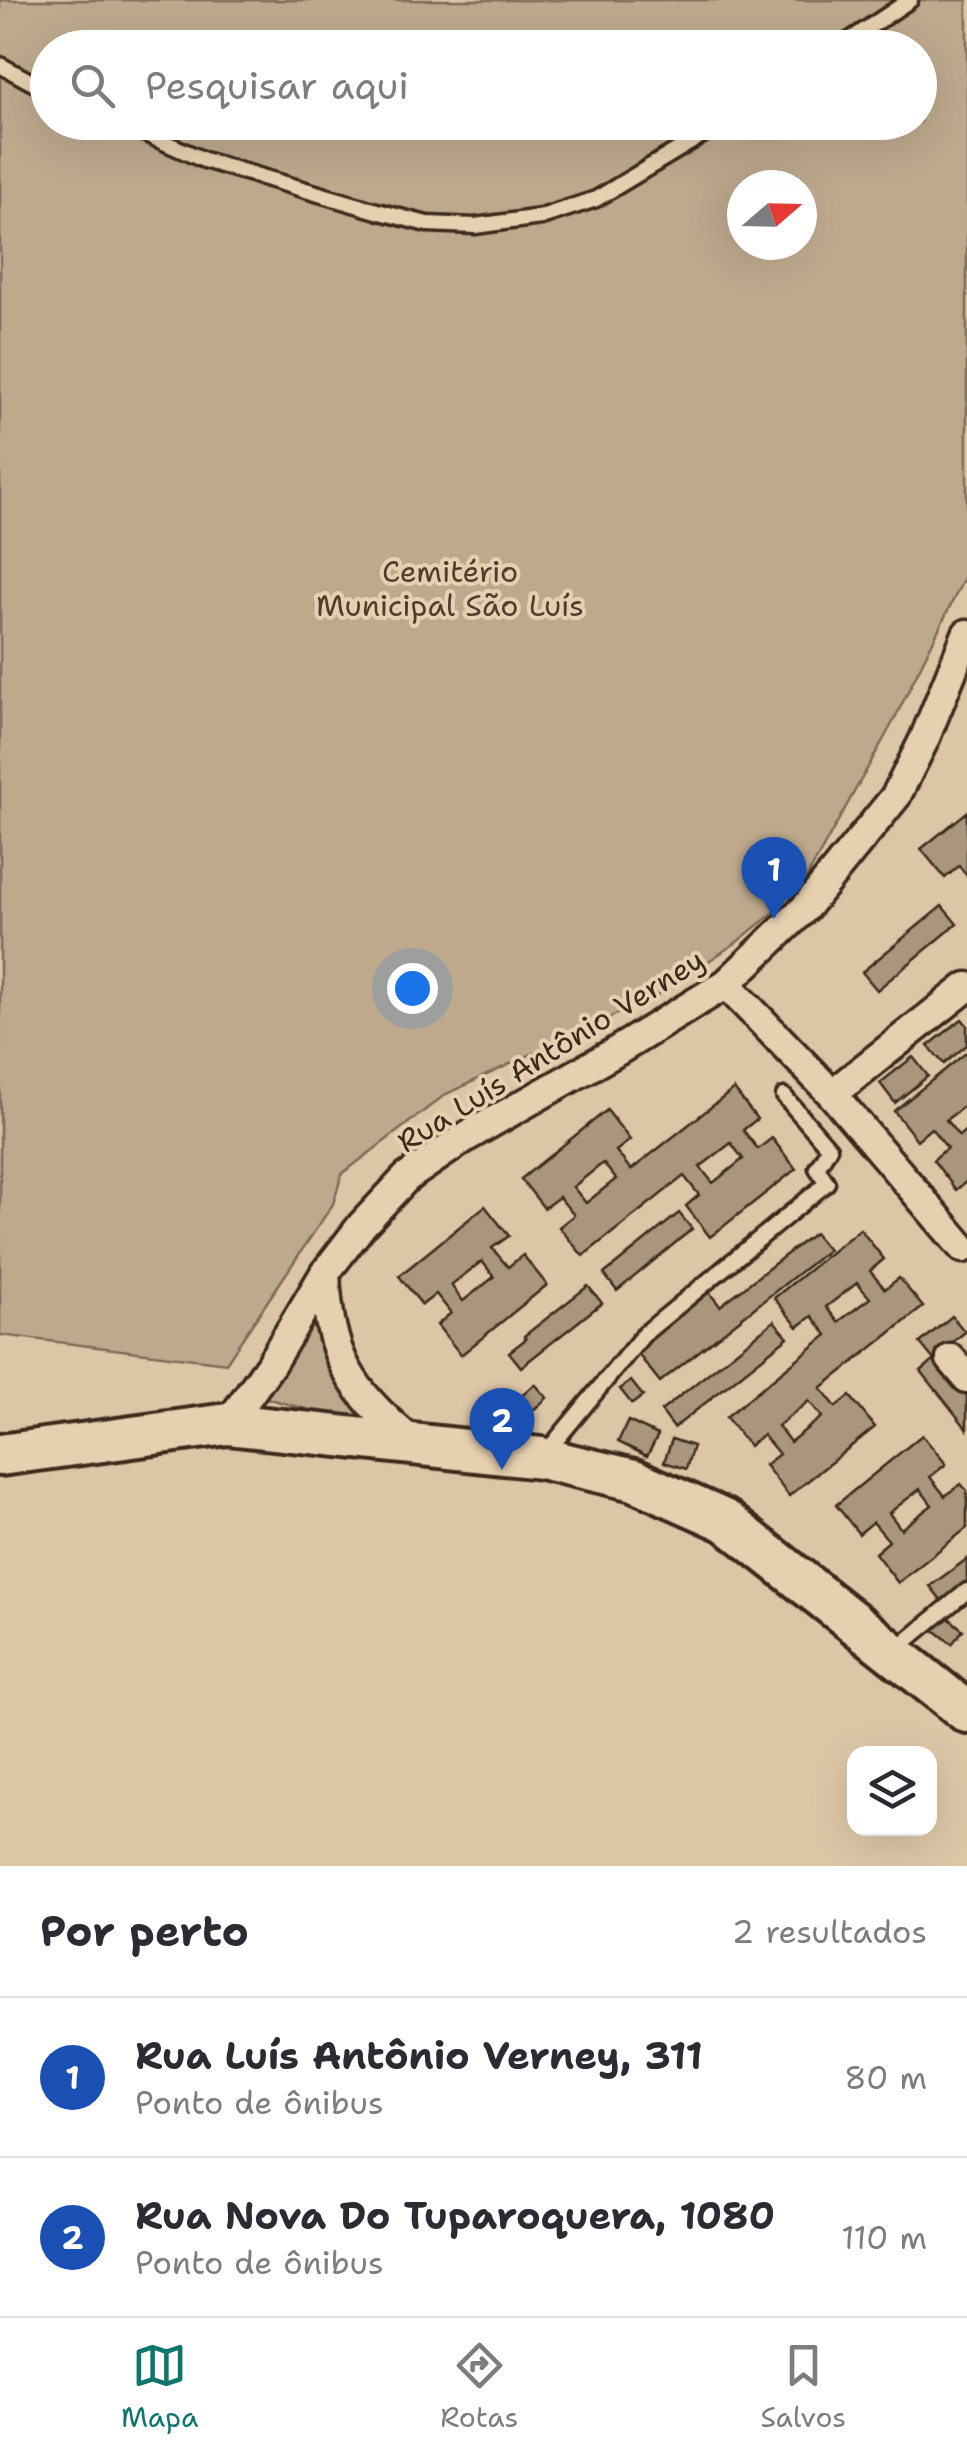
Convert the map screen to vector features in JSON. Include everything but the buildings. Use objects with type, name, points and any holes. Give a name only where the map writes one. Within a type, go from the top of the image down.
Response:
[{"type":"street","name":"Rua Luís Antônio Verney","points":[[228,1424],[270,1365],[325,1273],[406,1178],[466,1137],[726,984],[805,908],[896,796],[924,740],[967,634]]},
{"type":"street","points":[[726,984],[832,1094],[963,1248]]},
{"type":"street","points":[[832,1094],[967,988]]},
{"type":"street","points":[[325,1273],[333,1340],[348,1374],[372,1407],[412,1442]]},
{"type":"street","points":[[0,1455],[228,1424],[541,1458],[634,1480],[726,1522],[967,1712]]},
{"type":"lane","points":[[865,30],[910,0]]},
{"type":"lane","points":[[0,64],[30,81]]},
{"type":"lane","points":[[159,140],[204,160],[377,211],[427,224],[476,226],[541,217],[596,199],[694,140]]},
{"type":"lane","points":[[541,1458],[644,1334],[827,1183],[817,1168],[829,1148],[784,1096]]},
{"type":"lane","points":[[891,1654],[967,1591]]},
{"type":"green space","name":"Cemitério Municipal São Luís","points":[[0,0],[967,0],[967,572],[892,724],[798,893],[737,942],[658,995],[446,1094],[342,1174],[333,1204],[226,1363],[0,1335]]},
{"type":"green space","points":[[313,1326],[370,1427],[252,1394]]},
{"type":"place","name":"Rua Luís Antônio Verney, 311","points":[[774,919]]},
{"type":"place","name":"Rua Nova Do Tuparoquera, 1080","points":[[502,1470]]}]
